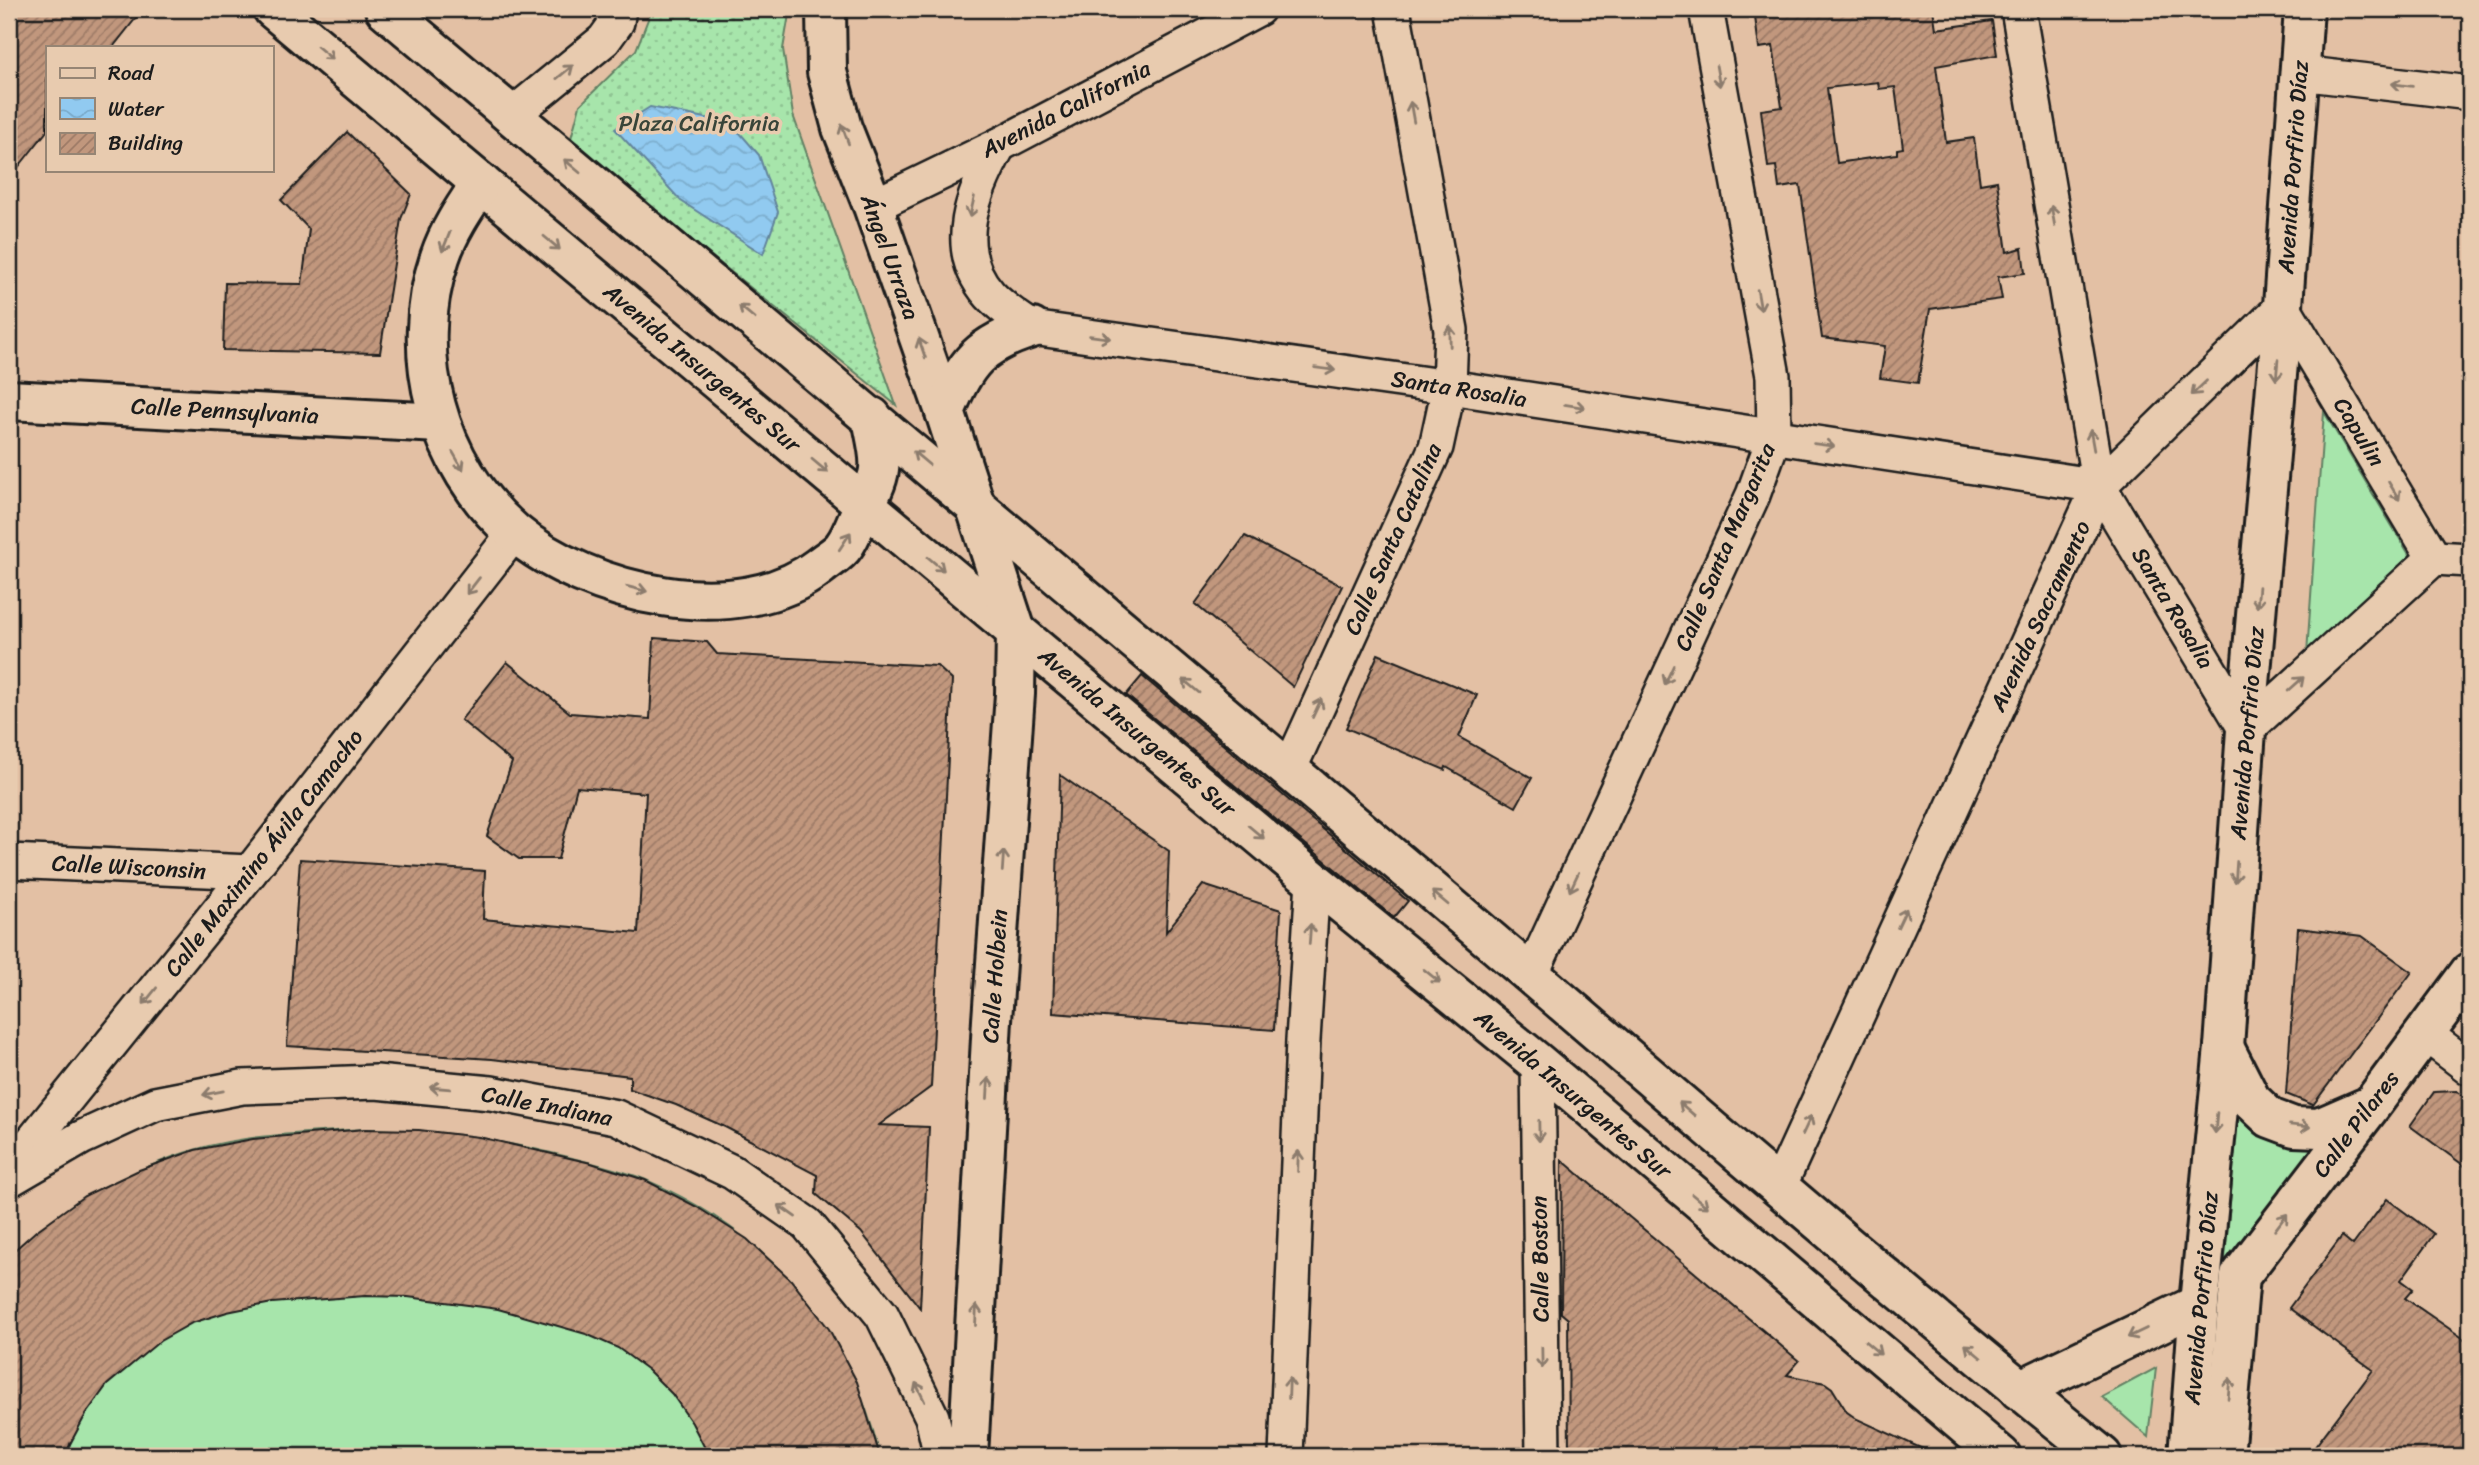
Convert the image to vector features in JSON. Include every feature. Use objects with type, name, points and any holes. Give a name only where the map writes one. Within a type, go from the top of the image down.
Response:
[{"type":"main road","name":"Avenida Insurgentes Sur","points":[[273,9],[1313,880],[1538,1063],[2001,1456]]},
{"type":"main road","points":[[385,9],[974,501],[1779,1187],[2019,1390],[2102,1456]]},
{"type":"main road","name":"Ángel Urraza","points":[[825,9],[827,72],[842,128],[873,206],[974,501]]},
{"type":"main road","name":"Avenida Porfirio Díaz","points":[[2188,1456],[2199,1304],[2224,1047],[2246,730],[2283,306],[2304,9]]},
{"type":"main road","points":[[481,183],[453,226],[431,290],[427,357],[432,390],[440,423],[453,454],[471,482],[491,508],[515,532],[550,557],[589,576],[674,599],[717,601],[759,594],[804,578],[843,548],[865,504],[879,469],[872,416]]},
{"type":"main road","points":[[945,412],[958,380],[971,361],[989,346],[1032,328]]},
{"type":"main road","name":"Calle Pennsylvania","points":[[9,400],[440,423]]},
{"type":"main road","name":"Calle Holbein","points":[[968,1456],[991,1034],[1015,694],[1016,631],[974,501]]},
{"type":"main road","name":"Calle Pilares","points":[[2240,1276],[2470,972]]},
{"type":"main road","points":[[2224,1047],[2252,1100],[2270,1118],[2294,1127],[2319,1128],[2373,1103]]},
{"type":"main road","name":"Avenida Porfirio Díaz","points":[[2224,1456],[2240,1276]]},
{"type":"main road","points":[[2019,1390],[2199,1304]]},
{"type":"street","points":[[512,115],[604,40],[617,22],[618,9]]},
{"type":"street","name":"Avenida California","points":[[873,206],[999,145],[1258,9]]},
{"type":"street","name":"Calle Santa Catalina","points":[[1289,770],[1436,447],[1450,387],[1451,330],[1393,9]]},
{"type":"street","name":"Calle Santa Margarita","points":[[1531,975],[1753,495],[1774,437],[1773,376],[1706,9]]},
{"type":"street","points":[[2018,9],[2099,486]]},
{"type":"street","points":[[2300,73],[2470,93]]},
{"type":"street","points":[[999,145],[979,182],[971,208],[967,242],[975,271],[989,294],[1032,328]]},
{"type":"street","points":[[2099,486],[2283,306]]},
{"type":"street","name":"Capulin","points":[[2283,306],[2434,558]]},
{"type":"street","name":"Santa Rosalia","points":[[1032,328],[1450,387],[2099,486],[2246,730]]},
{"type":"street","name":"Avenida Sacramento","points":[[1779,1187],[2099,486]]},
{"type":"street","name":"Calle Maximino Ávila Camacho","points":[[9,1170],[250,872],[515,532]]},
{"type":"street","points":[[2246,730],[2434,558],[2470,560]]},
{"type":"street","name":"Calle Wisconsin","points":[[9,861],[250,872]]},
{"type":"street","points":[[1286,1456],[1303,1040],[1313,880]]},
{"type":"street","points":[[2424,1033],[2470,1068]]},
{"type":"street","name":"Calle Boston","points":[[1538,1063],[1543,1456]]},
{"type":"street","name":"Calle Indiana","points":[[9,1180],[81,1138],[155,1104],[243,1087],[376,1082],[491,1093],[616,1117],[732,1172],[807,1224],[882,1315],[932,1417],[941,1456]]},
{"type":"green space","name":"Plaza California","points":[[652,9],[790,9],[783,49],[793,115],[896,405],[570,142],[580,105],[636,50]]},
{"type":"green space","points":[[2324,412],[2410,556],[2307,653]]},
{"type":"green space","points":[[2238,1115],[2256,1131],[2317,1143],[2224,1269]]},
{"type":"green space","points":[[365,1129],[490,1140],[595,1164],[646,1180],[690,1202],[730,1227],[766,1256],[797,1289],[824,1326],[847,1365],[866,1409],[880,1456],[9,1456],[9,1255],[49,1224],[96,1194],[171,1158],[236,1141]]},
{"type":"green space","points":[[2156,1368],[2148,1437],[2102,1397]]},
{"type":"water","points":[[650,107],[716,120],[740,133],[759,155],[778,212],[763,254],[681,201],[615,129]]},
{"type":"building","points":[[9,9],[143,9],[114,46],[46,46],[46,132],[9,179]]},
{"type":"building","points":[[1754,9],[1933,9],[1936,29],[1992,21],[1997,55],[1936,66],[1946,142],[1974,138],[1980,184],[1997,181],[2007,252],[2022,248],[2025,273],[1998,277],[2002,299],[1930,309],[1918,383],[1880,378],[1885,346],[1822,338],[1800,185],[1779,188],[1776,166],[1768,167],[1761,110],[1782,107],[1773,46],[1759,48]],"holes":[[[1878,82],[1879,89],[1895,87],[1903,148],[1897,149],[1897,154],[1837,163],[1827,88]]]},
{"type":"building","points":[[347,132],[411,194],[401,219],[380,353],[223,350],[225,283],[302,284],[309,229],[281,200]]},
{"type":"building","points":[[1245,536],[1342,586],[1293,687],[1195,604]]},
{"type":"building","points":[[654,638],[707,642],[717,654],[937,666],[952,680],[931,1087],[879,1125],[929,1127],[920,1308],[861,1232],[816,1194],[817,1175],[725,1127],[676,1105],[630,1089],[630,1076],[492,1059],[287,1046],[300,859],[485,871],[483,919],[638,933],[646,793],[577,787],[558,859],[519,859],[487,836],[512,762],[461,720],[507,662],[570,713],[650,719]]},
{"type":"building","points":[[1378,654],[1477,695],[1459,737],[1532,778],[1516,807],[1446,767],[1445,770],[1346,728]]},
{"type":"building","points":[[1142,676],[1408,901],[1394,918],[1126,695]]},
{"type":"building","points":[[1060,775],[1169,851],[1166,932],[1203,885],[1281,910],[1274,1030],[1053,1013]]},
{"type":"building","points":[[2298,928],[2362,936],[2412,972],[2313,1105],[2286,1094]]},
{"type":"building","points":[[2457,1091],[2470,1101],[2470,1170],[2410,1126],[2434,1092]]},
{"type":"building","points":[[365,1129],[419,1130],[479,1137],[591,1163],[645,1180],[697,1207],[747,1239],[791,1280],[829,1329],[857,1382],[880,1456],[709,1456],[692,1423],[672,1394],[648,1370],[618,1348],[586,1334],[498,1309],[408,1297],[365,1296],[272,1303],[227,1312],[192,1323],[160,1341],[107,1385],[86,1414],[66,1456],[9,1456],[9,1255],[36,1231],[84,1196],[139,1170],[195,1150],[253,1139]]},
{"type":"building","points":[[1562,1160],[1799,1361],[1787,1375],[1825,1383],[1832,1388],[1847,1412],[1857,1419],[1938,1456],[1569,1456],[1568,1319],[1561,1313]]},
{"type":"building","points":[[2387,1199],[2434,1234],[2401,1280],[2413,1289],[2405,1298],[2470,1343],[2470,1456],[2308,1456],[2373,1370],[2289,1308],[2342,1236],[2353,1245]]}]
